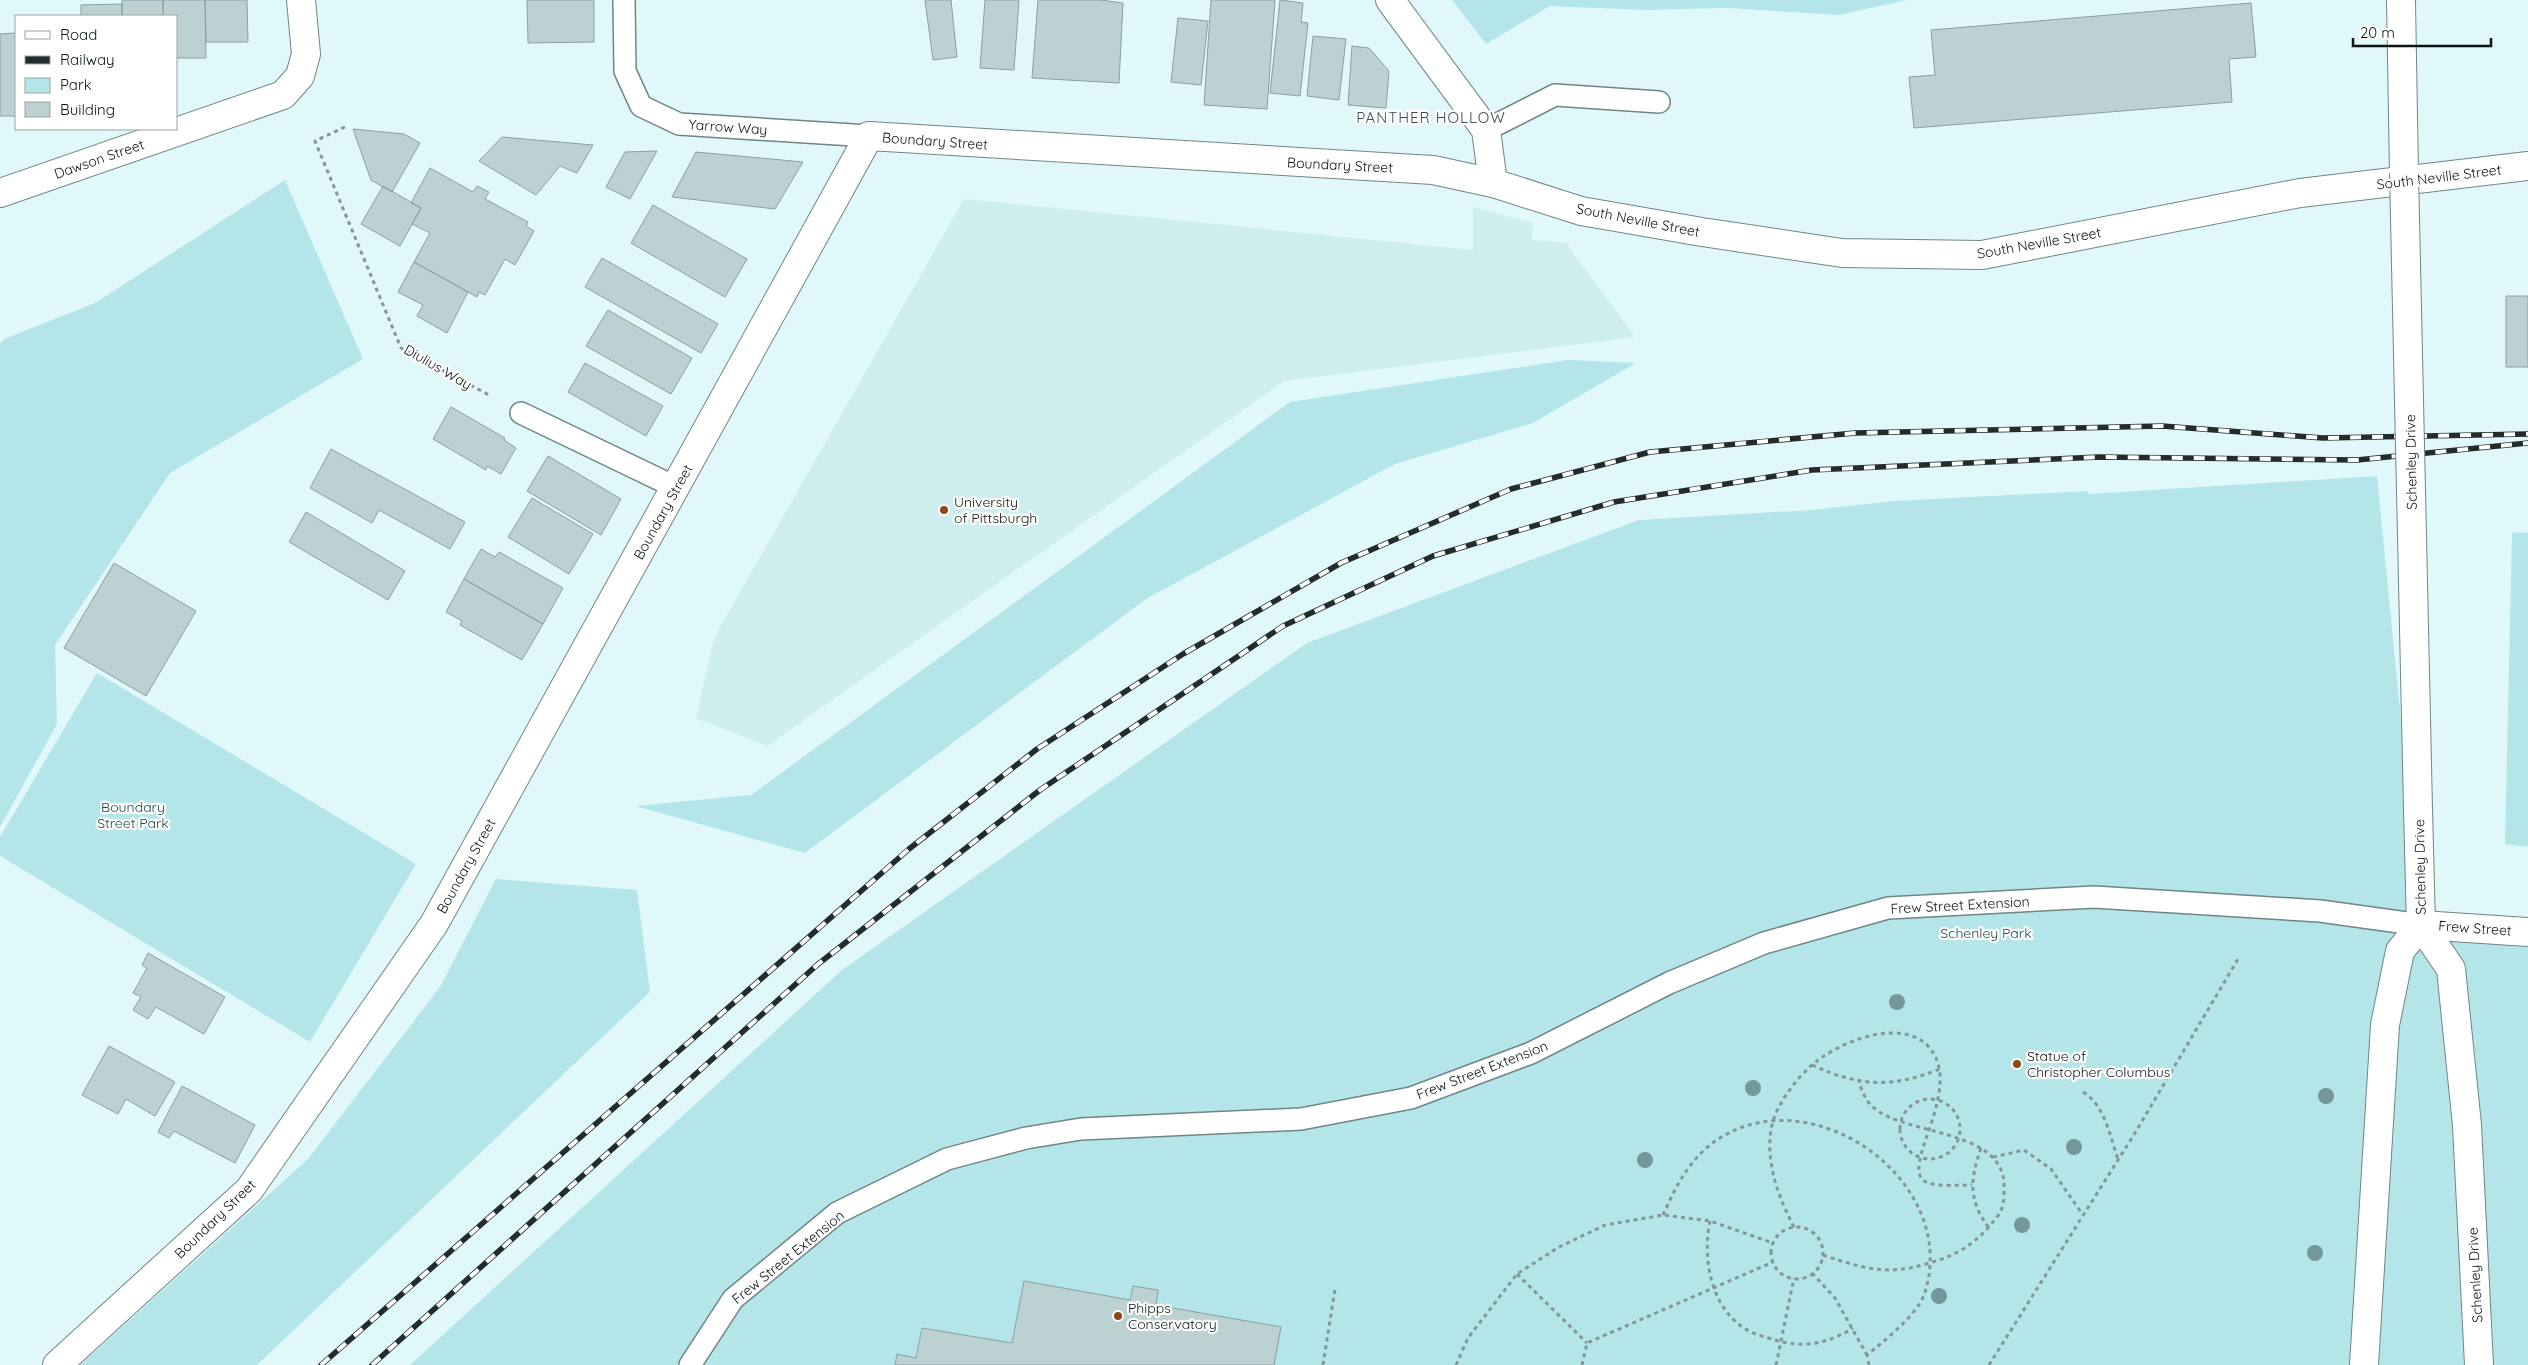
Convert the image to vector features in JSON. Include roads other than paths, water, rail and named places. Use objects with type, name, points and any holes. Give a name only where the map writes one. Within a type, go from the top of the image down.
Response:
[{"type":"street","name":"Dawson Street","points":[[0,193],[283,95],[300,76],[306,54],[301,0]]},
{"type":"street","points":[[1390,0],[1486,130],[1493,183]]},
{"type":"street","name":"Schenley Drive","points":[[2401,0],[2421,925],[2451,969],[2467,1126],[2479,1365]]},
{"type":"street","name":"Boundary Street","points":[[57,1365],[249,1190],[434,924],[677,488],[869,136],[1433,170],[1493,183]]},
{"type":"street","name":"South Neville Street","points":[[1493,183],[1581,211],[1702,232],[1842,253],[1982,255],[2300,193],[2528,166]]},
{"type":"street","name":"Schenley Drive","points":[[2364,1365],[2385,1025],[2400,951],[2421,925]]},
{"type":"street","name":"Frew Street","points":[[2421,925],[2528,932]]},
{"type":"lane","name":"Yarrow Way","points":[[624,0],[625,71],[641,106],[679,124],[869,136]]},
{"type":"lane","points":[[1486,130],[1555,95],[1658,102]]},
{"type":"lane","points":[[521,412],[677,488]]},
{"type":"lane","name":"Frew Street Extension","points":[[690,1365],[733,1299],[838,1213],[947,1159],[1026,1138],[1081,1129],[1301,1119],[1411,1098],[1531,1054],[1669,983],[1764,943],[1888,908],[2094,897],[2320,911],[2421,925]]},
{"type":"railway","points":[[321,1365],[909,849],[1037,749],[1183,654],[1341,563],[1511,489],[1650,452],[1855,433],[2162,426],[2323,438],[2528,434]]},
{"type":"railway","points":[[372,1365],[817,965],[1040,790],[1283,626],[1433,556],[1614,502],[1812,470],[2099,457],[2357,460],[2528,443]]},
{"type":"place","name":"University of Pittsburgh","points":[[944,510]]},
{"type":"place","name":"Statue of Christopher Columbus","points":[[2017,1064]]},
{"type":"place","name":"Phipps Conservatory","points":[[1118,1316]]},
{"type":"district","name":"PANTHER HOLLOW","points":[[1431,117]]},
{"type":"park label","name":"Boundary Street Park","points":[[133,816]]},
{"type":"park label","name":"Schenley Park","points":[[1986,933]]}]
